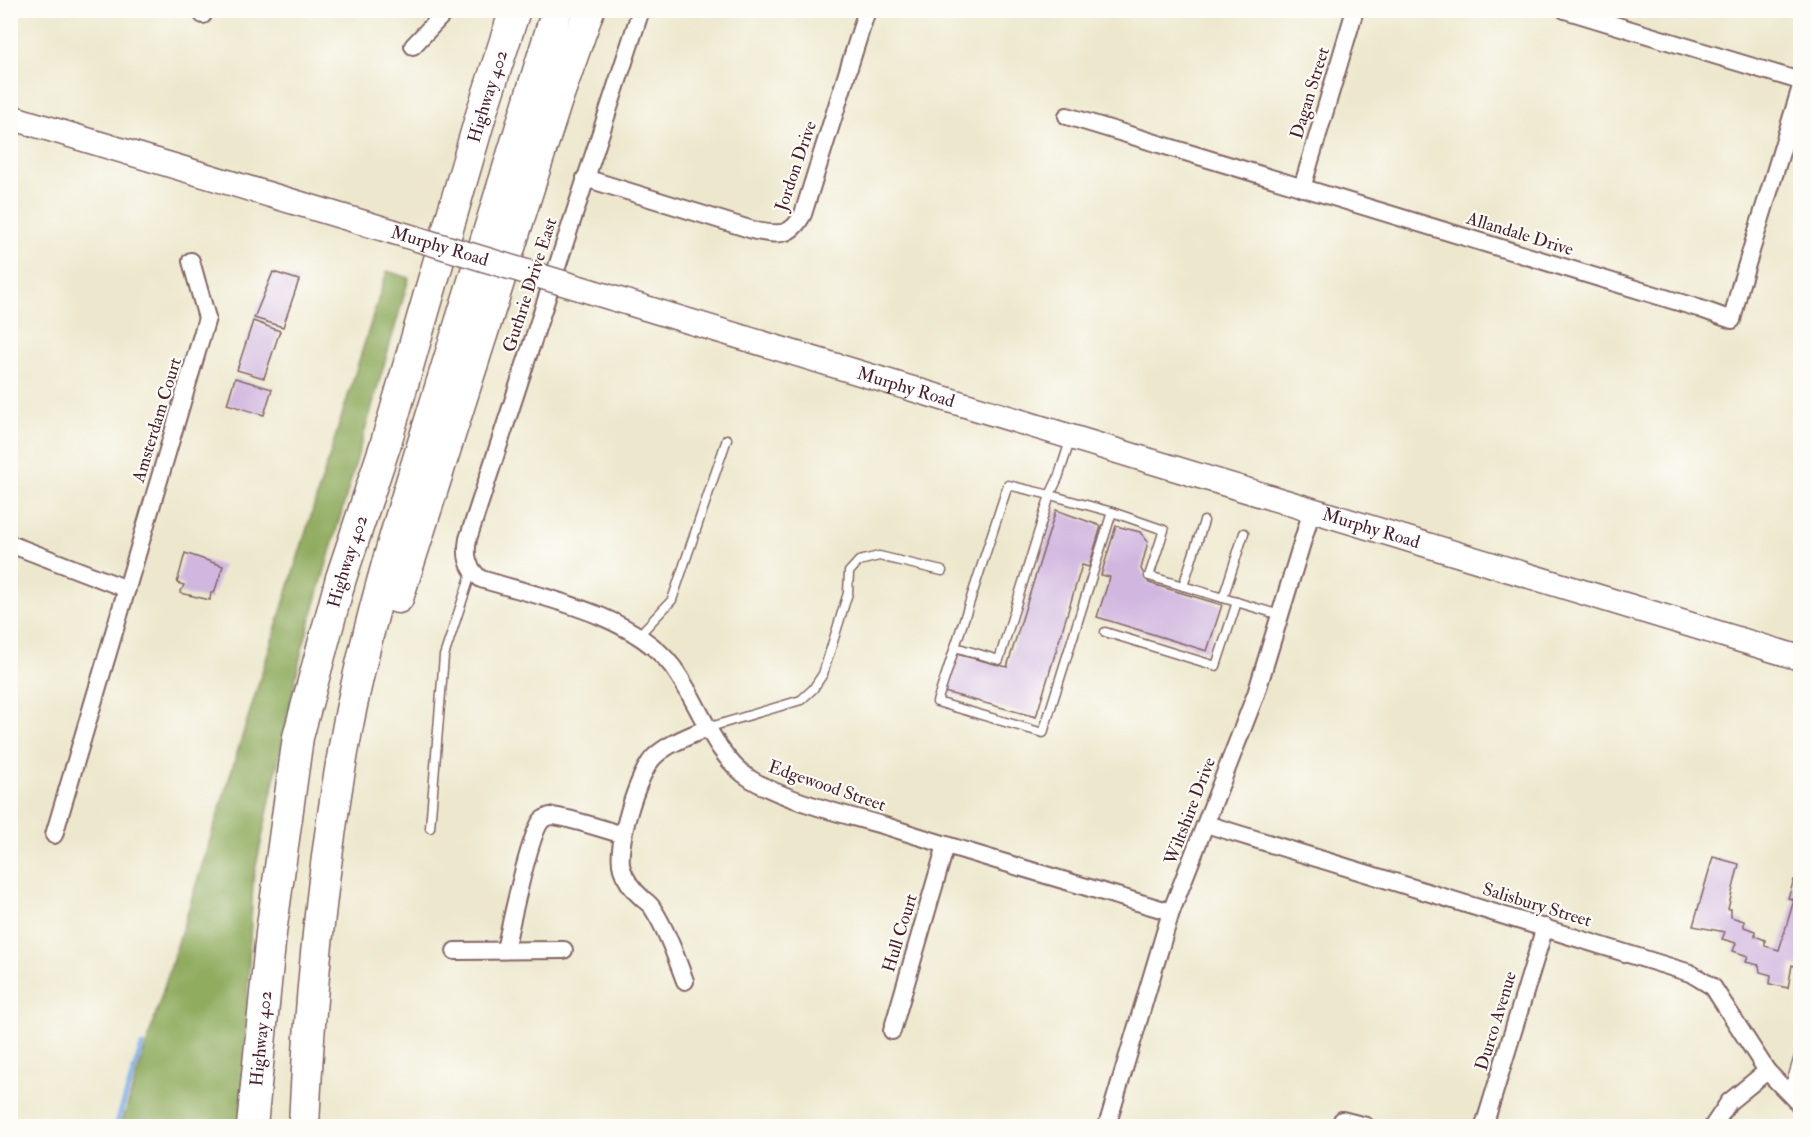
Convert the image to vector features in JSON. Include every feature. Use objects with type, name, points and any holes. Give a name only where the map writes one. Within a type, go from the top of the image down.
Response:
[{"type":"highway","points":[[483,108],[509,10]]},
{"type":"highway","name":"Highway 402","points":[[252,1126],[271,933],[298,737],[341,578],[385,446],[483,108],[515,10]]},
{"type":"highway","name":"Highway 402","points":[[304,1126],[324,882],[349,723],[366,648],[395,534],[557,10]]},
{"type":"highway","points":[[306,1084],[332,909],[357,771],[400,592],[550,122],[589,10]]},
{"type":"street","points":[[413,46],[447,10]]},
{"type":"street","name":"Guthrie Drive East","points":[[472,571],[467,561],[468,538],[641,10]]},
{"type":"street","name":"Jordon Drive","points":[[585,178],[756,231],[776,233],[791,231],[803,214],[867,10]]},
{"type":"street","name":"Dagan Street","points":[[1302,188],[1355,10]]},
{"type":"street","points":[[1565,10],[1800,81]]},
{"type":"street","name":"Allandale Drive","points":[[1068,116],[1732,320],[1800,90]]},
{"type":"street","name":"Murphy Road","points":[[10,117],[1800,658]]},
{"type":"street","name":"Amsterdam Court","points":[[54,835],[207,318],[190,261]]},
{"type":"street","name":"Wiltshire Drive","points":[[1107,1126],[1171,912],[1256,694],[1312,510]]},
{"type":"street","points":[[10,544],[126,589]]},
{"type":"street","name":"Edgewood Street","points":[[472,571],[481,579],[582,610],[639,635],[672,666],[707,728],[735,766],[749,778],[765,787],[946,845],[1171,912]]},
{"type":"street","points":[[685,981],[674,950],[652,907],[629,883],[621,867],[620,848],[622,835],[644,772],[653,758],[665,748],[707,728]]},
{"type":"street","points":[[505,950],[518,895],[537,830],[543,819],[550,816],[557,817],[622,835]]},
{"type":"street","name":"Salisbury Street","points":[[1206,824],[1690,973],[1713,987],[1767,1071],[1800,1105]]},
{"type":"street","name":"Hull Court","points":[[892,1031],[946,845]]},
{"type":"street","name":"Durco Avenue","points":[[1484,1126],[1545,927]]},
{"type":"street","points":[[455,951],[564,950]]},
{"type":"street","points":[[1713,1126],[1729,1102],[1767,1071]]},
{"type":"street","points":[[1342,1120],[1365,1126]]},
{"type":"lane","points":[[955,647],[999,660],[1050,495],[1071,437]]},
{"type":"lane","points":[[639,635],[672,600],[728,439]]},
{"type":"lane","points":[[1112,512],[1043,733],[937,702],[1008,485],[1112,512],[1164,530],[1149,576],[1280,615]]},
{"type":"lane","points":[[1184,586],[1204,521]]},
{"type":"lane","points":[[1223,598],[1244,532]]},
{"type":"lane","points":[[707,728],[801,700],[813,689],[823,674],[848,593],[849,572],[859,561],[879,555],[942,571]]},
{"type":"lane","points":[[430,828],[444,656],[472,571]]},
{"type":"lane","points":[[1105,632],[1216,666],[1237,602]]},
{"type":"lane","points":[[1788,1094],[1800,1053]]},
{"type":"green space","points":[[387,271],[409,278],[302,649],[253,880],[241,1126],[121,1126]]},
{"type":"building","points":[[273,272],[299,280],[283,327],[254,318]]},
{"type":"building","points":[[253,321],[280,331],[264,378],[237,370]]},
{"type":"building","points":[[235,378],[272,389],[264,415],[227,404]]},
{"type":"building","points":[[1056,510],[1101,526],[1089,567],[1082,565],[1036,717],[944,692],[956,654],[1007,667]]},
{"type":"building","points":[[1116,526],[1140,532],[1148,542],[1141,569],[1149,583],[1222,605],[1207,651],[1097,617],[1110,577],[1101,575]]},
{"type":"building","points":[[185,553],[223,566],[214,593],[211,592],[210,600],[180,593],[184,585],[177,583]]},
{"type":"building","points":[[1713,857],[1739,864],[1728,909],[1731,909],[1731,917],[1744,921],[1744,927],[1755,931],[1755,936],[1765,940],[1765,946],[1779,950],[1794,900],[1788,898],[1794,880],[1800,882],[1800,968],[1792,965],[1788,988],[1770,984],[1771,975],[1760,972],[1759,965],[1746,962],[1748,956],[1733,951],[1736,943],[1722,939],[1725,932],[1693,926]]},
{"type":"waterway","points":[[116,1126],[142,1046]]}]
